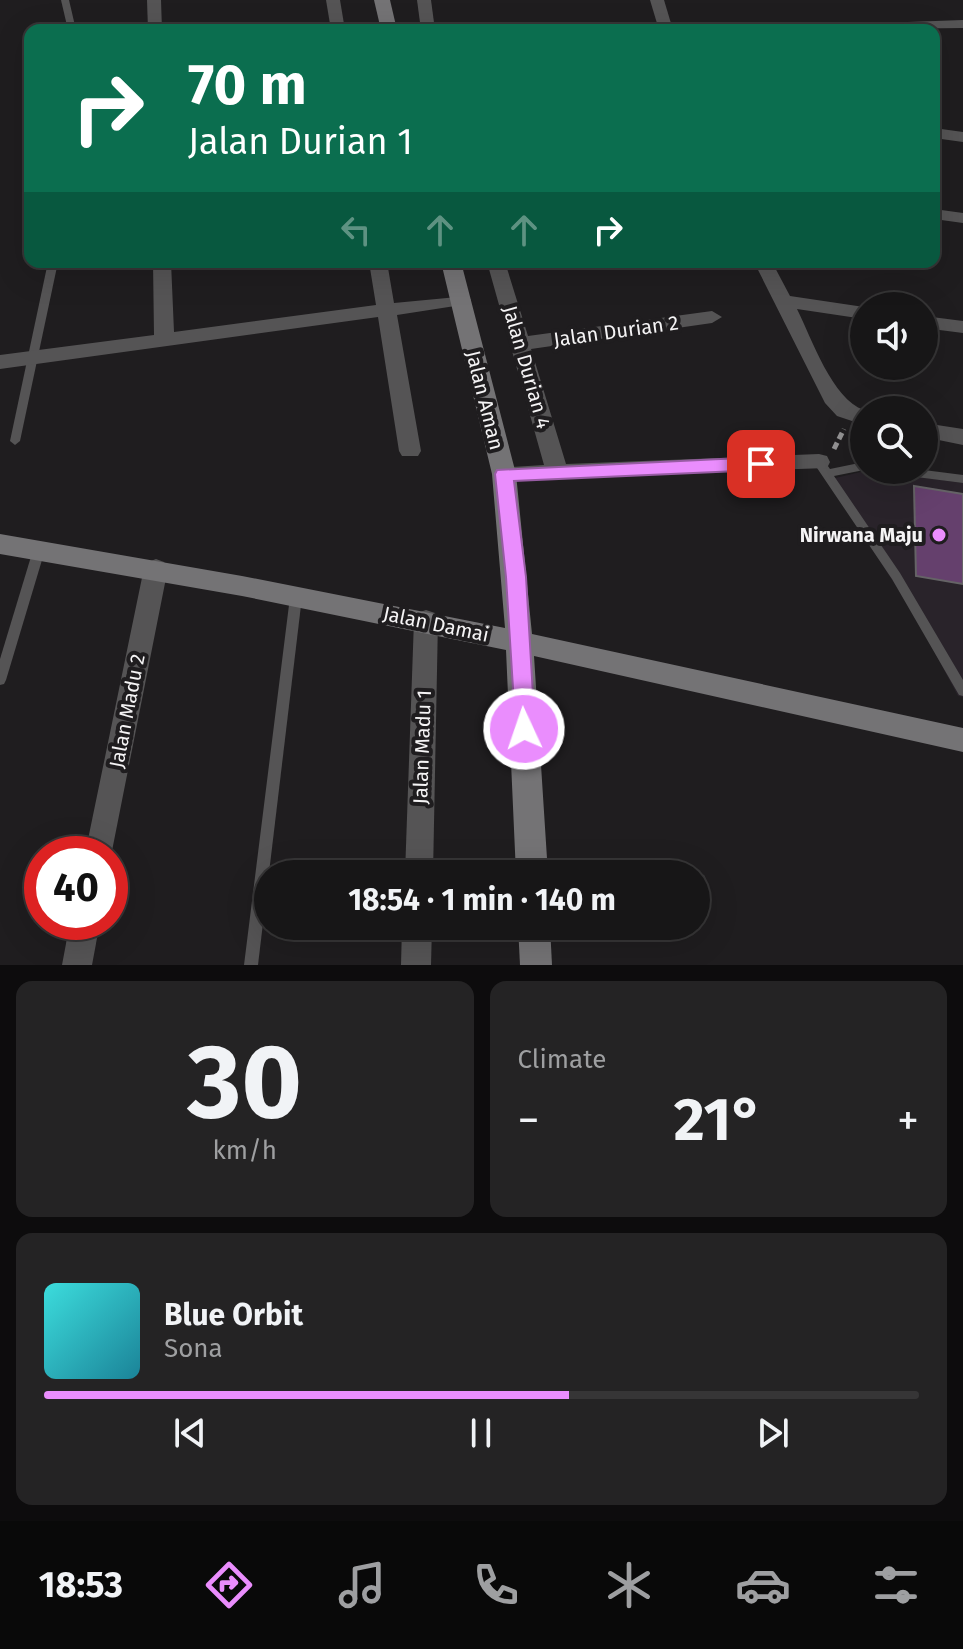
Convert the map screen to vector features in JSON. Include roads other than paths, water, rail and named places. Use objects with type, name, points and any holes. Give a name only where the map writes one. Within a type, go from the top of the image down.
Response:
[{"type":"street","points":[[154,0],[155,24]]},
{"type":"street","points":[[333,0],[337,24]]},
{"type":"street","points":[[382,0],[388,24]]},
{"type":"street","points":[[424,0],[427,24]]},
{"type":"street","points":[[657,0],[664,24]]},
{"type":"street","points":[[940,25],[963,24]]},
{"type":"street","points":[[940,134],[963,137]]},
{"type":"street","points":[[940,215],[963,218]]},
{"type":"street","points":[[162,268],[164,340]]},
{"type":"street","points":[[379,268],[410,451]]},
{"type":"street","name":"Jalan Aman","points":[[453,268],[504,474],[516,577],[531,860]]},
{"type":"street","name":"Jalan Durian 4","points":[[498,268],[557,471]]},
{"type":"street","points":[[766,268],[832,398],[850,413]]},
{"type":"street","points":[[0,362],[461,300]]},
{"type":"street","points":[[781,301],[850,311]]},
{"type":"street","name":"Jalan Durian 2","points":[[520,344],[712,317]]},
{"type":"street","points":[[938,324],[963,327]]},
{"type":"street","points":[[938,433],[963,437]]},
{"type":"street","points":[[504,474],[826,462]]},
{"type":"street","name":"Jalan Damai","points":[[0,544],[156,568],[426,620],[963,740]]},
{"type":"street","name":"Jalan Madu 2","points":[[103,836],[156,568]]},
{"type":"street","name":"Jalan Madu 1","points":[[419,860],[426,620]]},
{"type":"street","points":[[77,965],[82,940]]},
{"type":"street","points":[[416,965],[417,940]]},
{"type":"street","points":[[535,940],[536,965]]},
{"type":"lane","points":[[65,0],[71,24]]},
{"type":"lane","points":[[15,441],[52,268]]},
{"type":"lane","points":[[826,462],[850,465]]},
{"type":"lane","points":[[826,462],[962,689]]},
{"type":"lane","points":[[938,476],[963,479]]},
{"type":"lane","points":[[0,680],[39,550]]},
{"type":"lane","points":[[251,965],[296,597]]},
{"type":"place","name":"Nirwana Maju","points":[[939,535]]}]
